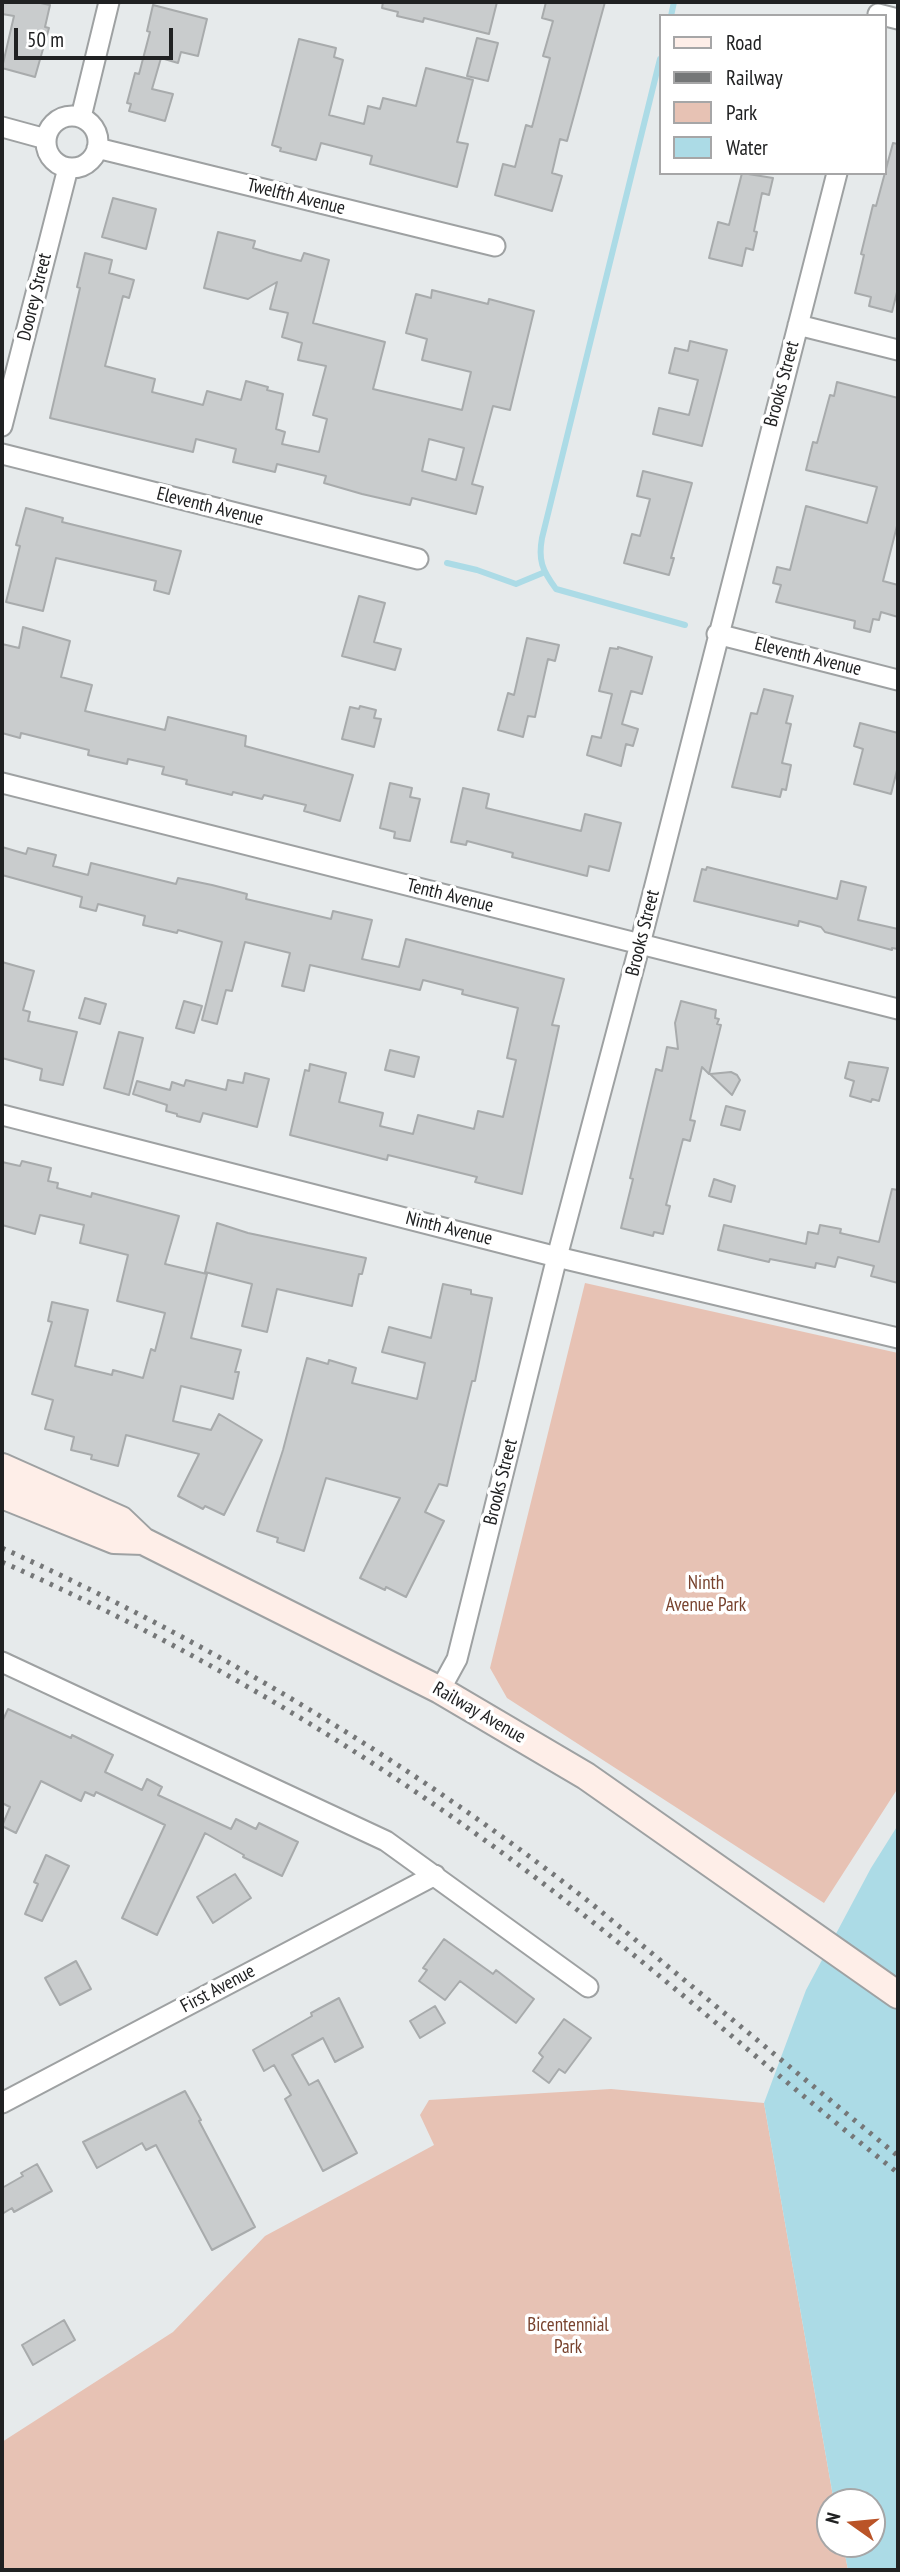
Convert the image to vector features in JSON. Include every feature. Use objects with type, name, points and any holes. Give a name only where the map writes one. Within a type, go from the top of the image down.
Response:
[{"type":"main road","name":"Railway Avenue","points":[[2,1467],[121,1520],[144,1541],[440,1690],[586,1776],[898,1995]]},
{"type":"main road","name":"Railway Avenue","points":[[2,1495],[114,1540],[144,1541]]},
{"type":"street","points":[[81,117],[109,2]]},
{"type":"street","points":[[879,10],[898,19]]},
{"type":"street","points":[[66,116],[81,117],[93,126],[98,140],[97,148],[89,161],[68,168],[49,154],[46,139],[52,124],[66,116]]},
{"type":"street","points":[[2,127],[46,139]]},
{"type":"street","name":"Twelfth Avenue","points":[[97,148],[495,246]]},
{"type":"street","name":"Doorey Street","points":[[2,426],[68,168]]},
{"type":"street","name":"Brooks Street","points":[[440,1690],[457,1659],[557,1256],[640,944],[836,175]]},
{"type":"street","points":[[798,325],[898,350]]},
{"type":"street","name":"Eleventh Avenue","points":[[2,454],[418,559]]},
{"type":"street","name":"Eleventh Avenue","points":[[717,635],[898,680]]},
{"type":"street","name":"Tenth Avenue","points":[[2,783],[898,1009]]},
{"type":"street","name":"Ninth Avenue","points":[[2,1115],[557,1256],[898,1338]]},
{"type":"street","points":[[2,1662],[386,1841],[588,1987]]},
{"type":"street","name":"First Avenue","points":[[2,2103],[435,1875]]},
{"type":"green space","name":"Ninth Avenue Park","points":[[585,1283],[898,1353],[898,1788],[824,1903],[507,1698],[490,1668]]},
{"type":"green space","name":"Bicentennial Park","points":[[611,2089],[764,2103],[832,2488],[816,2488],[816,2558],[846,2558],[848,2570],[2,2570],[2,2442],[173,2332],[265,2236],[434,2145],[420,2115],[429,2100]]},
{"type":"water","points":[[898,1825],[898,2570],[848,2570],[846,2558],[886,2558],[886,2488],[832,2488],[764,2103],[806,1990],[871,1868]]},
{"type":"building","points":[[2,2],[36,2],[50,5],[45,27],[49,28],[35,77],[2,68],[14,16],[2,14]]},
{"type":"building","points":[[383,2],[497,2],[489,34],[424,18],[423,22],[397,16],[398,12],[382,8]]},
{"type":"building","points":[[546,2],[605,2],[567,141],[560,139],[552,173],[562,176],[552,211],[495,195],[503,164],[515,167],[526,125],[532,127],[550,58],[543,56],[553,21],[542,18]]},
{"type":"building","points":[[153,5],[207,19],[198,56],[181,52],[178,63],[161,58],[152,89],[173,94],[165,121],[129,111],[131,104],[127,103],[135,73],[139,74],[150,32],[147,31]]},
{"type":"building","points":[[477,38],[498,43],[488,81],[467,76]]},
{"type":"building","points":[[299,39],[336,48],[334,57],[343,60],[329,115],[364,124],[368,106],[380,109],[383,98],[416,106],[426,68],[473,80],[457,142],[468,144],[457,187],[370,164],[372,156],[321,143],[316,160],[280,151],[281,148],[272,145]]},
{"type":"building","points":[[893,143],[898,144],[898,288],[892,312],[869,306],[871,297],[855,293],[873,205],[876,206]]},
{"type":"building","points":[[742,175],[773,178],[769,195],[762,193],[753,250],[746,248],[742,266],[709,258],[718,222],[729,225]]},
{"type":"building","points":[[113,198],[156,209],[146,249],[102,237]]},
{"type":"building","points":[[218,232],[255,241],[253,248],[301,261],[304,253],[329,260],[313,323],[385,342],[373,389],[462,410],[471,372],[422,360],[427,339],[406,333],[416,294],[431,298],[432,290],[488,304],[489,299],[534,311],[510,410],[493,406],[472,484],[483,487],[476,514],[412,498],[410,505],[362,494],[324,483],[326,476],[277,464],[275,472],[233,462],[236,449],[196,439],[193,452],[50,418],[80,288],[77,287],[85,253],[112,260],[109,273],[134,280],[129,298],[123,296],[105,366],[155,379],[152,392],[203,405],[207,391],[241,400],[246,381],[268,387],[267,390],[283,394],[276,429],[285,432],[282,444],[319,452],[327,419],[313,415],[326,366],[298,360],[302,343],[282,337],[288,313],[270,309],[277,282],[248,299],[204,288]],"holes":[[[429,439],[464,448],[456,480],[422,471]]]},
{"type":"building","points":[[690,341],[727,350],[702,446],[653,434],[659,408],[689,415],[698,380],[669,373],[675,348],[688,351]]},
{"type":"building","points":[[837,382],[898,398],[898,522],[883,581],[898,585],[898,617],[881,612],[879,620],[873,619],[870,632],[854,628],[855,621],[776,602],[781,585],[773,583],[777,567],[790,570],[806,506],[867,523],[877,487],[806,470],[813,442],[817,443],[830,395],[834,396]]},
{"type":"building","points":[[643,471],[692,483],[671,558],[674,558],[669,575],[624,563],[632,534],[640,536],[650,499],[637,496]]},
{"type":"building","points":[[26,508],[63,518],[62,522],[181,551],[169,594],[154,590],[156,581],[56,558],[43,611],[6,602]]},
{"type":"building","points":[[359,596],[385,603],[374,642],[401,649],[395,670],[342,656]]},
{"type":"building","points":[[23,627],[70,641],[61,677],[92,685],[85,711],[165,730],[168,717],[246,736],[245,746],[353,775],[340,821],[304,811],[306,805],[264,795],[262,799],[233,792],[232,795],[186,784],[187,780],[162,774],[164,767],[128,759],[127,764],[88,755],[89,750],[21,733],[20,738],[2,733],[2,644],[19,648]]},
{"type":"building","points":[[527,638],[559,645],[555,661],[548,659],[535,717],[528,716],[523,737],[498,730],[508,693],[514,695]]},
{"type":"building","points":[[618,647],[652,657],[642,694],[631,691],[622,724],[638,729],[633,746],[626,744],[621,766],[587,755],[592,736],[601,738],[612,694],[599,691],[610,648]]},
{"type":"building","points":[[764,689],[793,696],[786,723],[791,724],[782,763],[791,765],[786,790],[782,789],[780,797],[732,787],[751,713],[757,714]]},
{"type":"building","points":[[360,706],[376,710],[374,718],[381,719],[374,747],[342,739],[350,707],[359,709]]},
{"type":"building","points":[[860,723],[898,733],[898,766],[891,794],[854,784],[863,749],[854,746]]},
{"type":"building","points":[[390,783],[412,788],[410,797],[420,799],[410,841],[394,838],[395,832],[380,828]]},
{"type":"building","points":[[463,788],[489,794],[486,808],[581,831],[585,814],[621,823],[609,871],[589,866],[587,876],[512,857],[513,853],[467,841],[466,845],[451,842]]},
{"type":"building","points":[[2,847],[26,854],[28,848],[56,855],[53,866],[88,875],[91,863],[176,884],[178,878],[212,885],[247,894],[246,899],[331,919],[333,911],[372,920],[362,959],[399,967],[406,939],[564,979],[552,1025],[559,1026],[522,1194],[475,1182],[477,1177],[388,1155],[387,1160],[290,1135],[305,1070],[309,1071],[310,1064],[346,1073],[339,1102],[383,1113],[380,1126],[413,1134],[418,1115],[474,1129],[478,1111],[503,1117],[516,1060],[507,1058],[518,1008],[462,994],[463,990],[423,980],[420,990],[310,965],[304,991],[282,986],[290,953],[245,942],[232,991],[226,990],[217,1024],[202,1020],[222,942],[178,930],[177,933],[143,925],[145,916],[98,904],[96,911],[80,907],[82,897],[2,875]]},
{"type":"building","points":[[707,867],[837,899],[841,881],[866,887],[858,920],[898,929],[898,949],[892,950],[825,932],[821,927],[799,921],[798,926],[694,901],[702,869],[706,870]]},
{"type":"building","points":[[2,962],[34,971],[23,1010],[30,1012],[28,1021],[77,1032],[63,1085],[40,1080],[42,1069],[2,1058]]},
{"type":"building","points":[[85,998],[106,1004],[100,1024],[79,1018]]},
{"type":"building","points":[[184,1001],[202,1006],[194,1033],[176,1028]]},
{"type":"building","points":[[681,1001],[716,1010],[715,1018],[719,1019],[717,1024],[721,1025],[709,1074],[702,1067],[690,1120],[695,1121],[690,1141],[683,1139],[666,1205],[670,1206],[663,1234],[654,1232],[653,1236],[621,1228],[656,1069],[662,1071],[667,1047],[678,1049],[675,1023]]},
{"type":"building","points":[[119,1032],[143,1038],[129,1095],[104,1088]]},
{"type":"building","points":[[390,1050],[419,1057],[414,1077],[385,1070]]},
{"type":"building","points":[[849,1062],[888,1068],[879,1101],[872,1099],[871,1102],[850,1096],[854,1081],[845,1078]]},
{"type":"building","points":[[731,1072],[740,1080],[732,1095],[710,1074]]},
{"type":"building","points":[[245,1073],[269,1079],[257,1127],[203,1113],[200,1122],[177,1116],[166,1111],[167,1105],[133,1094],[137,1081],[170,1090],[172,1082],[184,1086],[186,1080],[226,1090],[228,1080],[243,1083]]},
{"type":"building","points":[[726,1106],[745,1111],[740,1130],[721,1125]]},
{"type":"building","points":[[22,1161],[51,1168],[48,1181],[58,1183],[57,1188],[91,1197],[92,1193],[179,1216],[165,1264],[207,1274],[191,1338],[241,1350],[235,1372],[239,1372],[233,1399],[181,1386],[173,1421],[211,1430],[219,1414],[262,1440],[224,1515],[205,1506],[203,1509],[178,1496],[199,1454],[126,1435],[118,1466],[71,1450],[74,1437],[45,1429],[53,1400],[32,1394],[52,1322],[48,1321],[52,1302],[88,1310],[75,1366],[112,1375],[113,1370],[143,1378],[151,1349],[155,1351],[165,1313],[117,1301],[128,1255],[80,1243],[84,1225],[40,1215],[35,1234],[2,1225],[2,1162],[20,1166]]},
{"type":"building","points":[[714,1179],[735,1186],[731,1202],[709,1196]]},
{"type":"building","points":[[892,1189],[898,1190],[898,1283],[871,1276],[874,1266],[838,1257],[835,1267],[816,1263],[815,1268],[770,1259],[769,1262],[718,1250],[724,1225],[806,1244],[808,1232],[818,1234],[820,1225],[841,1229],[840,1233],[879,1242]]},
{"type":"building","points":[[217,1223],[248,1233],[366,1258],[362,1274],[359,1274],[352,1306],[277,1289],[267,1332],[242,1326],[252,1284],[205,1272]]},
{"type":"building","points":[[443,1284],[492,1298],[475,1381],[472,1381],[447,1486],[439,1484],[425,1512],[444,1521],[406,1597],[360,1578],[400,1498],[326,1478],[304,1551],[277,1542],[278,1538],[257,1531],[283,1450],[307,1358],[328,1364],[329,1360],[356,1368],[352,1383],[417,1399],[425,1363],[382,1352],[389,1327],[431,1338]]},
{"type":"building","points":[[8,1709],[113,1755],[105,1772],[142,1790],[147,1779],[162,1787],[158,1795],[231,1829],[236,1819],[256,1829],[259,1823],[298,1842],[282,1876],[243,1857],[244,1855],[205,1833],[157,1935],[122,1918],[165,1825],[96,1792],[94,1796],[85,1792],[81,1801],[41,1781],[16,1833],[2,1826],[10,1807],[2,1803],[2,1722]]},
{"type":"building","points":[[46,1855],[69,1866],[42,1921],[25,1914],[38,1884],[34,1882]]},
{"type":"building","points":[[235,1874],[251,1898],[213,1923],[197,1897]]},
{"type":"building","points":[[444,1939],[493,1974],[496,1970],[534,1999],[516,2023],[460,1981],[445,2000],[419,1981],[427,1970],[423,1968]]},
{"type":"building","points":[[76,1961],[91,1989],[60,2005],[45,1978]]},
{"type":"building","points":[[339,1998],[363,2047],[335,2062],[323,2038],[292,2055],[309,2085],[318,2080],[357,2153],[323,2171],[285,2099],[291,2095],[274,2065],[264,2071],[253,2050]]},
{"type":"building","points":[[435,2006],[445,2023],[420,2038],[410,2021]]},
{"type":"building","points":[[564,2019],[591,2038],[565,2073],[559,2069],[549,2083],[533,2071],[543,2057],[539,2053]]},
{"type":"building","points":[[185,2091],[255,2227],[212,2250],[156,2145],[146,2150],[142,2143],[97,2168],[83,2142]]},
{"type":"building","points":[[37,2164],[52,2191],[14,2212],[12,2208],[2,2214],[2,2188]]},
{"type":"building","points":[[64,2320],[75,2340],[33,2365],[22,2345]]},
{"type":"waterway","points":[[671,14],[674,2]]},
{"type":"waterway","points":[[659,63],[542,538],[541,559],[544,570],[556,589],[685,625]]},
{"type":"waterway","points":[[447,563],[516,584],[545,572]]},
{"type":"railway","points":[[2,1548],[80,1585],[233,1665],[308,1708],[453,1802],[592,1904],[898,2156]]},
{"type":"railway","points":[[2,1562],[70,1593],[204,1662],[334,1738],[397,1779],[568,1903],[898,2173]]}]
